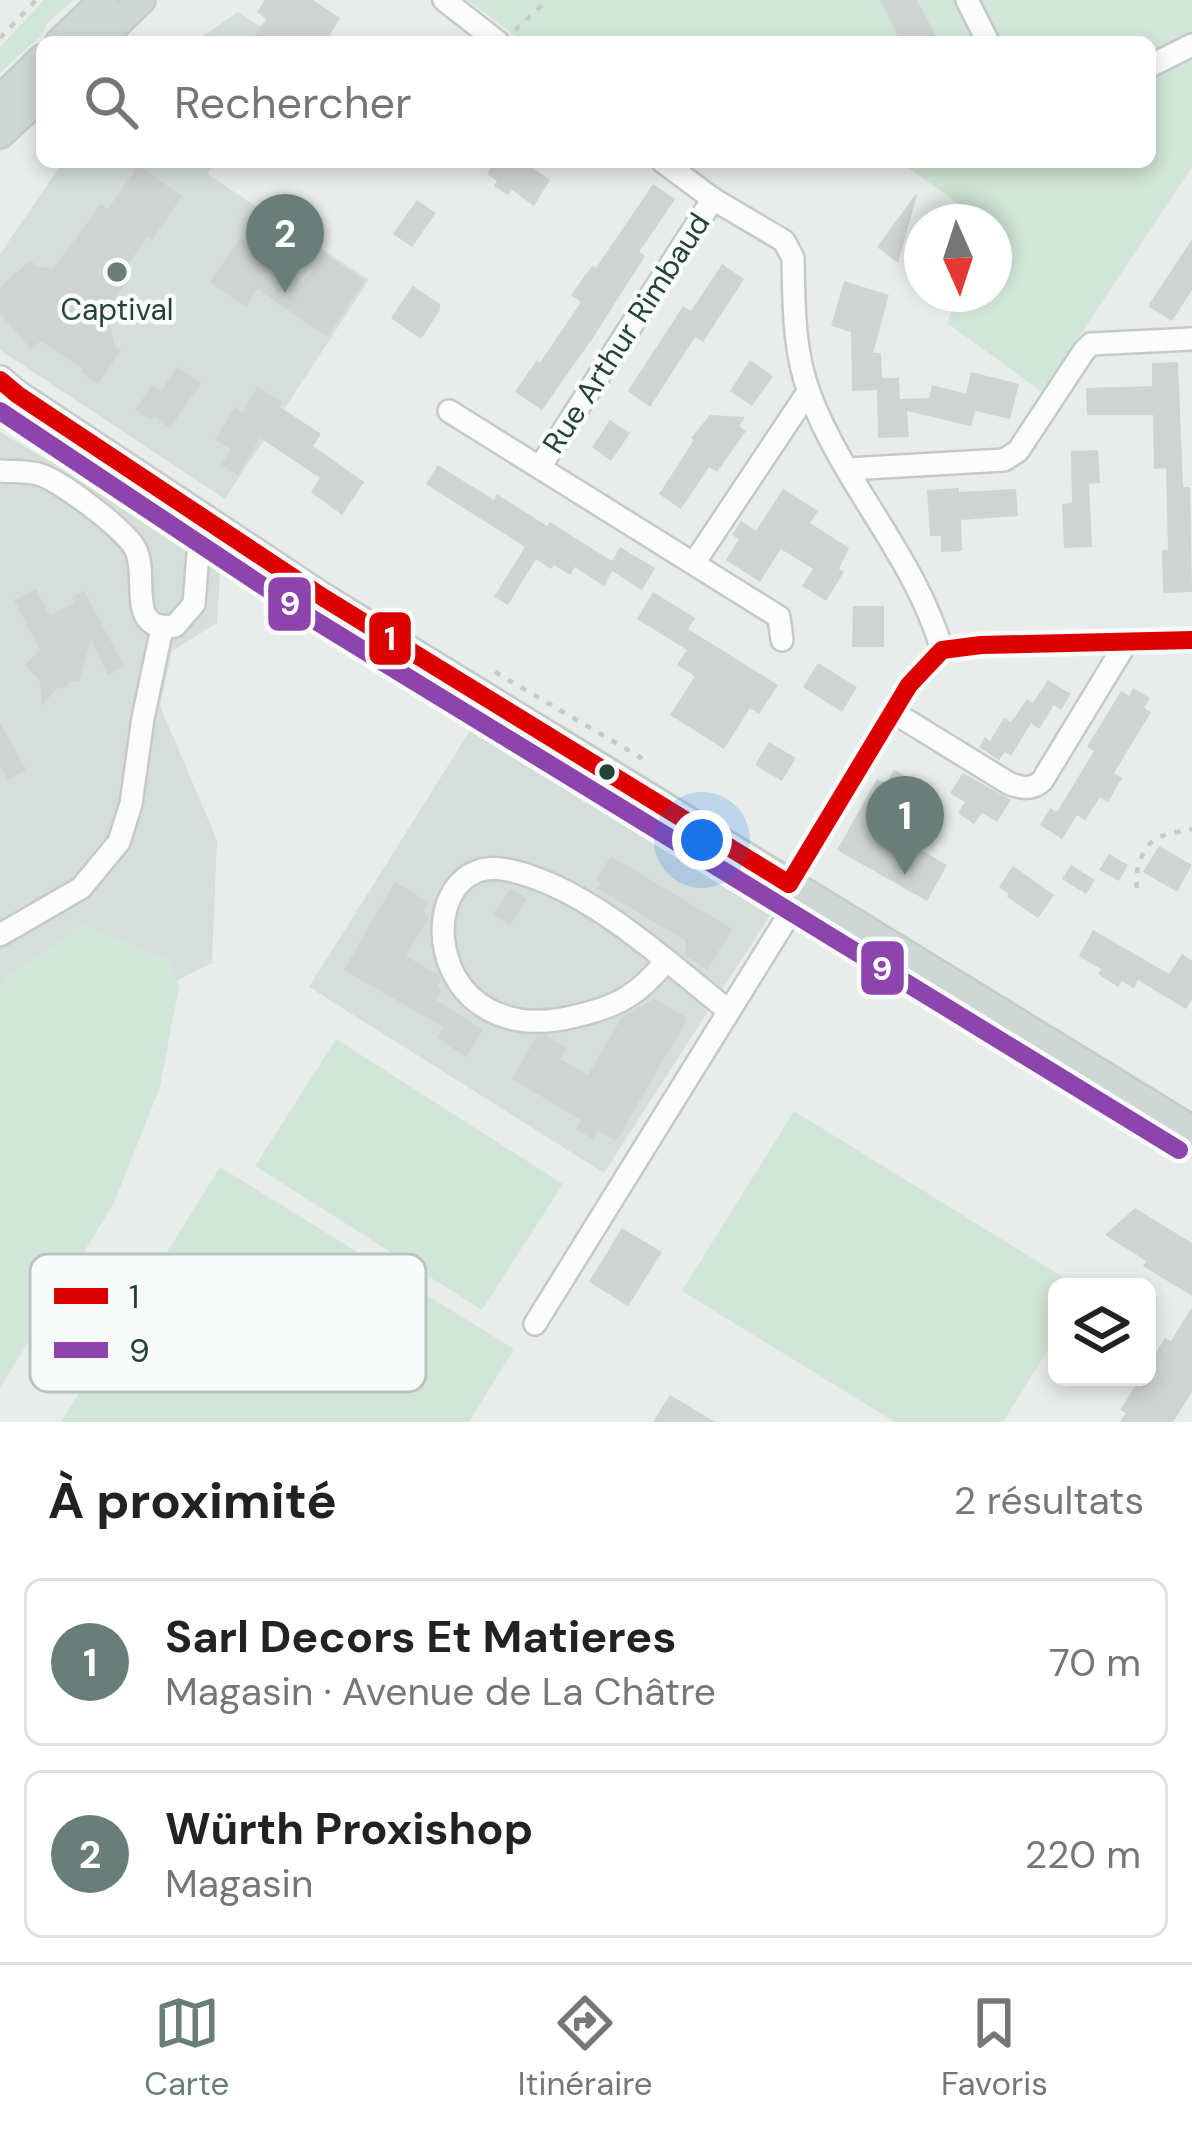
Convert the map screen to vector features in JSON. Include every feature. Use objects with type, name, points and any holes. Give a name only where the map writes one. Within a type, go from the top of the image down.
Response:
[{"type":"main road","points":[[66,36],[104,0]]},
{"type":"main road","points":[[103,36],[141,0]]},
{"type":"main road","points":[[0,100],[36,65]]},
{"type":"main road","points":[[0,134],[36,101]]},
{"type":"main road","points":[[6,387],[324,598],[1192,1130]]},
{"type":"street","points":[[444,0],[492,36]]},
{"type":"street","points":[[967,0],[985,36]]},
{"type":"street","points":[[1156,63],[1192,45]]},
{"type":"street","points":[[671,168],[790,249],[794,320],[808,392],[824,429],[925,603],[941,650]]},
{"type":"street","name":"Rue Arthur Rimbaud","points":[[540,467],[713,199]]},
{"type":"street","points":[[848,469],[1004,460],[1018,451],[1091,344],[1192,340]]},
{"type":"street","points":[[694,563],[808,392]]},
{"type":"street","name":"Rue Arthur Rimbaud","points":[[449,411],[779,617],[782,640]]},
{"type":"street","points":[[0,471],[40,474],[93,507],[135,548],[142,580],[140,609],[162,628],[175,626],[194,604],[202,516]]},
{"type":"street","points":[[0,935],[81,888],[119,842],[131,804],[162,628]]},
{"type":"street","points":[[535,1324],[729,1011],[909,685],[941,650],[1192,640]]},
{"type":"street","points":[[893,712],[1010,784],[1036,787],[1126,643]]},
{"type":"street","points":[[666,961],[645,986],[623,1002],[531,1023],[491,1013],[470,997],[444,956],[442,929],[451,894],[462,878],[504,868],[555,886],[627,929],[729,1011]]},
{"type":"path","points":[[0,38],[35,0]]},
{"type":"path","points":[[507,36],[548,0]]},
{"type":"path","points":[[1137,888],[1143,852],[1157,836],[1192,829]]},
{"type":"shaded area","points":[[238,12],[276,36],[203,36]]},
{"type":"shaded area","points":[[59,168],[210,168],[207,174],[369,280],[225,499],[0,350],[0,254]]},
{"type":"shaded area","points":[[0,432],[221,561],[217,623],[172,651],[160,706],[217,840],[212,963],[0,1071]]},
{"type":"shaded area","points":[[476,721],[776,906],[604,1173],[309,987]]},
{"type":"green space","points":[[44,0],[74,0],[0,73],[0,47]]},
{"type":"green space","points":[[467,0],[1192,0],[1192,167],[1042,392],[947,323],[951,312],[1012,312],[1012,204],[959,204],[908,168],[1156,168],[1156,36],[515,36]]},
{"type":"green space","points":[[82,925],[168,959],[179,986],[160,1087],[114,1203],[83,1254],[30,1254],[30,1339],[0,1388],[0,988],[9,976]]},
{"type":"green space","points":[[336,1039],[563,1184],[482,1310],[426,1274],[426,1254],[394,1254],[255,1166]]},
{"type":"green space","points":[[794,1111],[1064,1278],[1048,1278],[1048,1350],[1003,1422],[895,1422],[682,1291]]},
{"type":"green space","points":[[220,1167],[361,1254],[166,1254]]},
{"type":"green space","points":[[426,1295],[514,1349],[469,1422],[61,1422],[80,1392],[426,1392]]},
{"type":"building","points":[[265,0],[313,0],[340,18],[330,36],[255,36],[266,19],[257,12]]},
{"type":"building","points":[[880,0],[917,0],[936,36],[898,36]]},
{"type":"building","points":[[137,168],[182,196],[118,279],[125,285],[106,312],[115,346],[121,350],[98,384],[41,341],[31,349],[0,314],[0,287],[31,260],[36,266],[53,269],[101,204],[108,209]]},
{"type":"building","points":[[491,168],[533,168],[550,180],[534,206],[512,190],[508,195],[494,186],[497,181],[487,174]]},
{"type":"building","points":[[653,184],[675,199],[639,252],[645,256],[542,410],[515,392],[581,302],[571,295],[592,266],[596,268]]},
{"type":"building","points":[[417,200],[436,213],[412,247],[393,234]]},
{"type":"building","points":[[904,210],[898,263],[877,247]]},
{"type":"building","points":[[240,238],[304,282],[324,253],[365,281],[327,337],[258,289],[246,307],[210,282]]},
{"type":"building","points":[[1192,239],[1192,290],[1172,321],[1148,306]]},
{"type":"building","points":[[722,264],[744,279],[703,342],[695,337],[650,407],[628,391],[683,306],[691,311]]},
{"type":"building","points":[[844,281],[889,295],[873,353],[881,353],[882,378],[899,378],[900,399],[929,398],[932,385],[966,394],[971,372],[1019,384],[1010,419],[975,411],[971,426],[907,411],[909,437],[878,438],[877,390],[852,391],[851,332],[831,326]]},
{"type":"building","points":[[413,286],[440,304],[421,339],[391,318]]},
{"type":"building","points":[[750,360],[773,376],[752,406],[730,391]]},
{"type":"building","points":[[1178,362],[1183,487],[1190,487],[1192,592],[1163,593],[1162,550],[1168,550],[1166,468],[1154,469],[1153,415],[1087,415],[1086,388],[1152,386],[1152,363]]},
{"type":"building","points":[[177,367],[201,383],[170,428],[135,410],[152,385],[161,391]]},
{"type":"building","points":[[257,387],[321,434],[313,446],[364,482],[342,515],[311,492],[320,478],[260,438],[238,475],[221,465],[231,449],[215,440],[235,407],[243,412]]},
{"type":"building","points":[[710,415],[745,417],[739,426],[746,431],[717,472],[709,467],[681,509],[659,494]]},
{"type":"building","points":[[610,420],[630,433],[611,461],[592,447]]},
{"type":"building","points":[[1098,450],[1100,483],[1089,484],[1092,547],[1064,548],[1062,504],[1072,503],[1071,451]]},
{"type":"building","points":[[438,465],[494,500],[497,494],[547,526],[550,522],[612,561],[620,547],[655,568],[642,590],[612,571],[604,586],[575,567],[570,575],[536,559],[508,605],[494,597],[525,547],[426,484]]},
{"type":"building","points":[[959,488],[959,492],[1016,489],[1018,516],[961,520],[962,551],[941,552],[941,536],[930,536],[927,490]]},
{"type":"building","points":[[783,489],[818,511],[810,523],[849,548],[839,569],[844,572],[826,601],[802,586],[813,569],[781,549],[760,582],[726,560],[739,539],[732,535],[741,521],[756,531]]},
{"type":"building","points":[[36,589],[50,616],[74,603],[72,597],[84,591],[124,666],[108,675],[91,639],[79,682],[56,689],[42,706],[40,681],[25,665],[40,650],[14,600]]},
{"type":"building","points":[[653,592],[695,618],[688,629],[778,685],[759,714],[750,708],[724,749],[670,715],[695,676],[677,665],[687,650],[637,619]]},
{"type":"building","points":[[853,606],[884,606],[884,647],[852,647]]},
{"type":"building","points":[[818,663],[857,687],[842,712],[803,687]]},
{"type":"building","points":[[1048,680],[1071,694],[1061,710],[1054,705],[1039,729],[1031,723],[1011,756],[1005,752],[999,760],[979,747],[985,737],[990,741],[1004,718],[1011,722],[1027,699],[1033,703]]},
{"type":"building","points":[[1133,688],[1150,698],[1144,708],[1151,712],[1114,773],[1122,778],[1108,802],[1100,797],[1085,820],[1077,815],[1062,839],[1040,825],[1050,808],[1057,812],[1094,751],[1087,747],[1121,691],[1129,696]]},
{"type":"building","points":[[0,723],[26,770],[8,780],[0,765]]},
{"type":"building","points":[[769,742],[796,758],[782,781],[755,765]]},
{"type":"building","points":[[894,770],[913,780],[904,794],[923,805],[903,840],[947,865],[927,901],[837,850],[877,779],[886,784]]},
{"type":"building","points":[[963,773],[1011,800],[997,822],[982,813],[974,824],[958,813],[965,802],[950,793]]},
{"type":"building","points":[[1159,846],[1192,865],[1177,892],[1143,872]]},
{"type":"building","points":[[1109,854],[1128,865],[1119,881],[1099,870]]},
{"type":"building","points":[[611,856],[732,929],[707,970],[685,955],[686,941],[597,888],[601,882],[596,880]]},
{"type":"building","points":[[1071,865],[1095,880],[1086,894],[1062,879]]},
{"type":"building","points":[[1013,866],[1054,895],[1038,918],[999,887]]},
{"type":"building","points":[[395,882],[428,902],[422,913],[429,917],[406,956],[440,976],[437,987],[442,990],[436,1000],[483,1030],[466,1057],[437,1038],[443,1027],[344,970]]},
{"type":"building","points":[[510,889],[527,899],[510,925],[493,915]]},
{"type":"building","points":[[1093,930],[1169,974],[1182,954],[1192,961],[1192,999],[1186,1009],[1138,980],[1134,988],[1122,981],[1118,987],[1098,974],[1101,969],[1079,956]]},
{"type":"building","points":[[654,999],[688,1018],[616,1141],[598,1131],[593,1139],[576,1129],[581,1120],[512,1079],[538,1034],[567,1048],[560,1059],[588,1075],[622,1017]]},
{"type":"building","points":[[1135,1208],[1192,1243],[1192,1296],[1105,1235]]},
{"type":"building","points":[[622,1228],[662,1252],[628,1306],[589,1282]]},
{"type":"building","points":[[1192,1307],[1192,1392],[1173,1422],[1120,1422],[1126,1413],[1120,1410],[1135,1386],[1156,1386],[1156,1352],[1165,1338],[1171,1341]]},
{"type":"building","points":[[670,1395],[715,1422],[653,1422]]},
{"type":"transit line","name":"1","points":[[0,380],[324,598],[789,884]]},
{"type":"transit line","name":"9","points":[[0,411],[311,618],[1179,1150]]},
{"type":"transit line","name":"1","points":[[789,884],[909,685],[942,650],[1192,640]]},
{"type":"place","name":"Captival","points":[[117,272]]},
{"type":"place","name":"Würth Proxishop","points":[[285,293]]},
{"type":"place","name":"Sarl Decors Et Matieres","points":[[905,875]]}]
